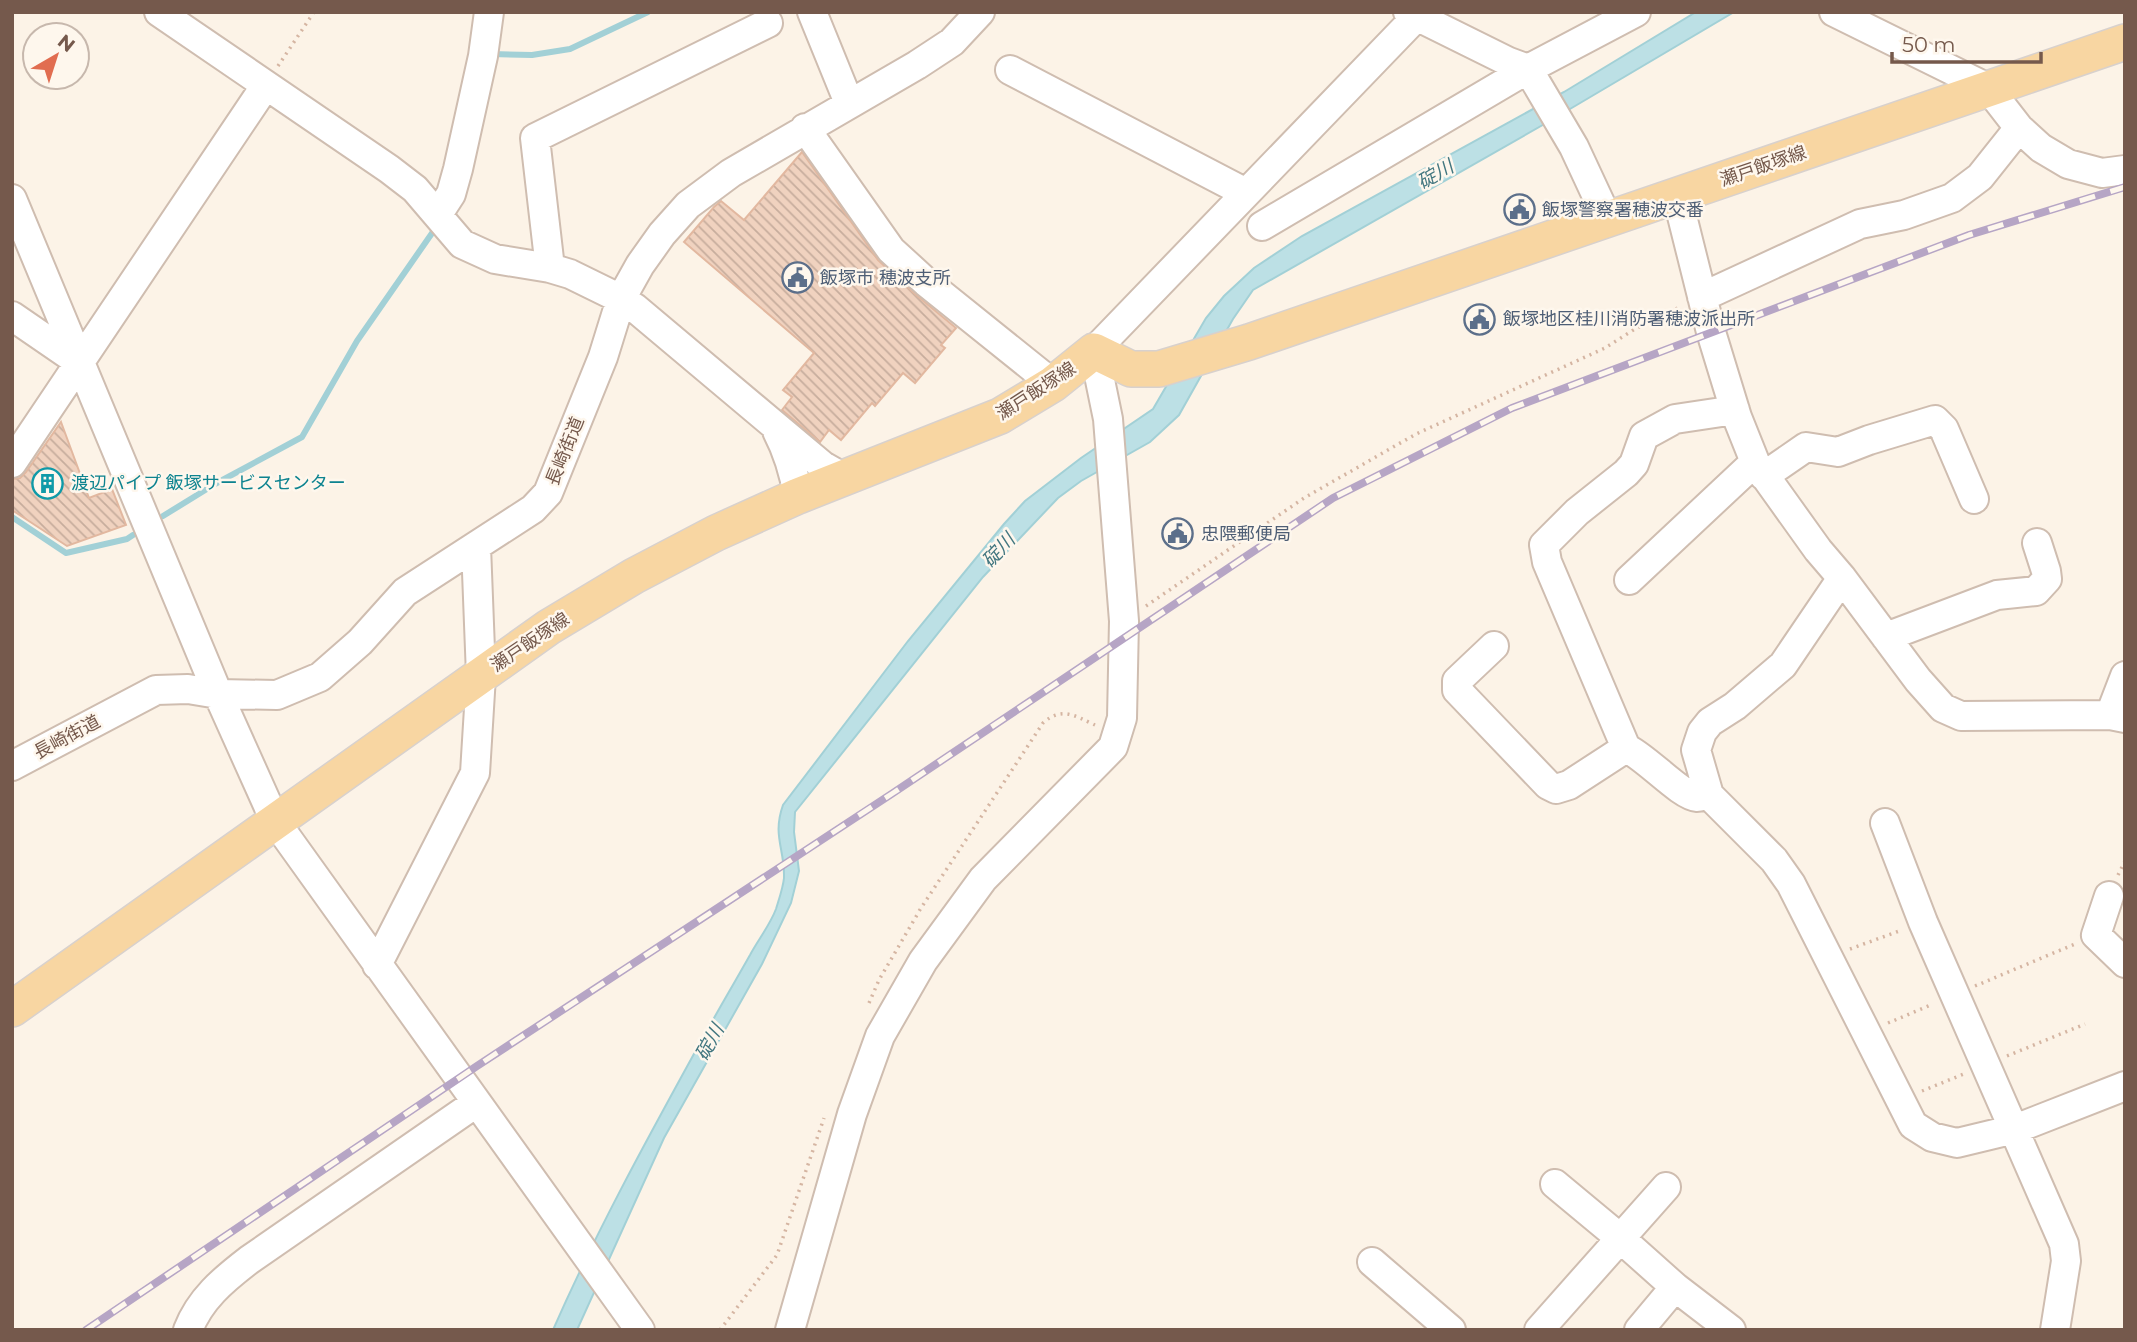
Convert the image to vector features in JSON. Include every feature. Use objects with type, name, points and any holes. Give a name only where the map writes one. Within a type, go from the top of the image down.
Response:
[{"type":"main road","name":"瀬戸飯塚線","points":[[12,1009],[549,627],[634,576],[716,533],[798,496],[1000,416],[1053,384],[1094,351],[1131,369],[1160,369],[1249,342],[2125,42]]},
{"type":"street","points":[[159,12],[389,169],[415,189],[462,244],[495,259],[570,274],[621,299],[823,466],[837,474],[849,476]]},
{"type":"street","points":[[438,214],[451,194],[458,169],[489,12]]},
{"type":"street","points":[[812,12],[849,103]]},
{"type":"street","name":"長崎街道","points":[[12,766],[156,690],[188,689],[218,694],[277,695],[320,677],[360,642],[405,592],[533,509],[548,493],[603,357],[621,299],[662,234],[688,205],[731,173],[917,65],[951,42],[980,12]]},
{"type":"street","points":[[1262,226],[1636,12]]},
{"type":"street","points":[[1834,12],[1988,88],[2019,128],[2041,148],[2068,164],[2102,173],[2125,170]]},
{"type":"street","points":[[790,1330],[852,1114],[880,1037],[923,961],[983,879],[1113,747],[1122,718],[1124,621],[1108,419],[1094,351],[1415,14],[1531,71],[1574,147],[1608,220]]},
{"type":"street","points":[[550,268],[535,138],[768,23]]},
{"type":"street","points":[[1010,69],[1246,193]]},
{"type":"street","points":[[12,463],[266,85]]},
{"type":"street","points":[[805,128],[891,250],[926,282],[1053,384]]},
{"type":"street","points":[[1702,296],[1860,224],[1904,215],[1952,198],[1980,177],[2019,128]]},
{"type":"street","points":[[1677,196],[1735,410],[1760,469],[1818,550],[1943,709],[1961,716],[2118,717],[2125,676]]},
{"type":"street","points":[[12,200],[218,694],[275,821],[582,1250],[605,1283],[626,1323]]},
{"type":"street","points":[[12,316],[79,362]]},
{"type":"street","points":[[1709,795],[1696,797],[1683,791],[1639,754],[1626,748],[1548,562],[1544,545],[1577,512],[1626,473],[1634,464],[1644,436],[1675,419],[1735,410]]},
{"type":"street","points":[[1629,580],[1760,469],[1806,447],[1838,452],[1935,420],[1944,429],[1974,499]]},
{"type":"street","points":[[774,425],[790,459],[798,496]]},
{"type":"street","points":[[1886,637],[1997,595],[2036,591],[2047,579],[2037,543]]},
{"type":"street","points":[[377,965],[475,773],[481,676],[476,546]]},
{"type":"street","points":[[1842,578],[1783,665],[1735,706],[1710,722],[1702,732],[1696,750],[1709,795],[1774,860],[1791,884],[1913,1125],[1932,1138],[1957,1143],[2015,1129],[2125,1086]]},
{"type":"street","points":[[1494,646],[1457,681],[1457,690],[1548,785],[1556,789],[1569,786],[1626,748]]},
{"type":"street","points":[[1885,823],[1923,922],[2064,1244],[2066,1261],[2056,1330]]},
{"type":"street","points":[[2109,896],[2096,935],[2125,963]]},
{"type":"street","points":[[188,1330],[194,1314],[217,1284],[476,1103]]},
{"type":"street","points":[[1555,1184],[1731,1330]]},
{"type":"street","points":[[1539,1330],[1666,1187]]},
{"type":"street","points":[[1372,1262],[1451,1330]]},
{"type":"street","points":[[1639,1330],[1675,1286]]},
{"type":"path","points":[[266,85],[314,12]]},
{"type":"path","points":[[1124,621],[1304,498],[1416,434],[1605,348],[1635,329],[1702,296]]},
{"type":"path","points":[[1829,957],[1923,922]]},
{"type":"path","points":[[1867,1032],[2096,935]]},
{"type":"water","name":"碇川","points":[[1696,12],[1734,12],[1548,122],[1253,290],[1233,319],[1179,415],[1150,442],[1081,481],[1058,498],[983,577],[795,812],[794,832],[799,871],[791,903],[762,964],[664,1138],[577,1330],[553,1330],[639,1155],[773,915],[784,878],[779,834],[783,805],[908,641],[1004,524],[1025,501],[1081,458],[1153,409],[1206,318],[1224,296],[1254,268],[1302,236],[1564,92]]},
{"type":"building","name":"飯塚市 穂波支所","points":[[802,152],[878,260],[956,328],[941,345],[945,348],[915,383],[903,373],[875,406],[872,403],[841,440],[829,430],[820,442],[782,410],[792,397],[783,390],[814,353],[684,242],[721,201],[744,220]]},
{"type":"building","name":"渡辺パイプ 飯塚サービスセンター","points":[[61,422],[89,498],[112,489],[126,525],[67,546],[12,510],[12,479],[20,478],[26,472]]},
{"type":"waterway","points":[[491,54],[532,55],[570,49],[648,12]]},
{"type":"waterway","points":[[163,516],[215,484],[302,437],[357,341],[437,226]]},
{"type":"waterway","points":[[12,517],[66,553],[127,539],[133,535]]},
{"type":"railway","points":[[86,1330],[477,1066],[893,793],[1333,498],[1512,408],[1969,235],[2125,187]]},
{"type":"place","name":"飯塚警察署穂波交番","points":[[1519,210]]},
{"type":"place","name":"飯塚市 穂波支所","points":[[797,278]]},
{"type":"place","name":"飯塚地区桂川消防署穂波派出所","points":[[1480,319]]},
{"type":"place","name":"渡辺パイプ 飯塚サービスセンター","points":[[48,483]]},
{"type":"place","name":"忠隈郵便局","points":[[1178,534]]}]
